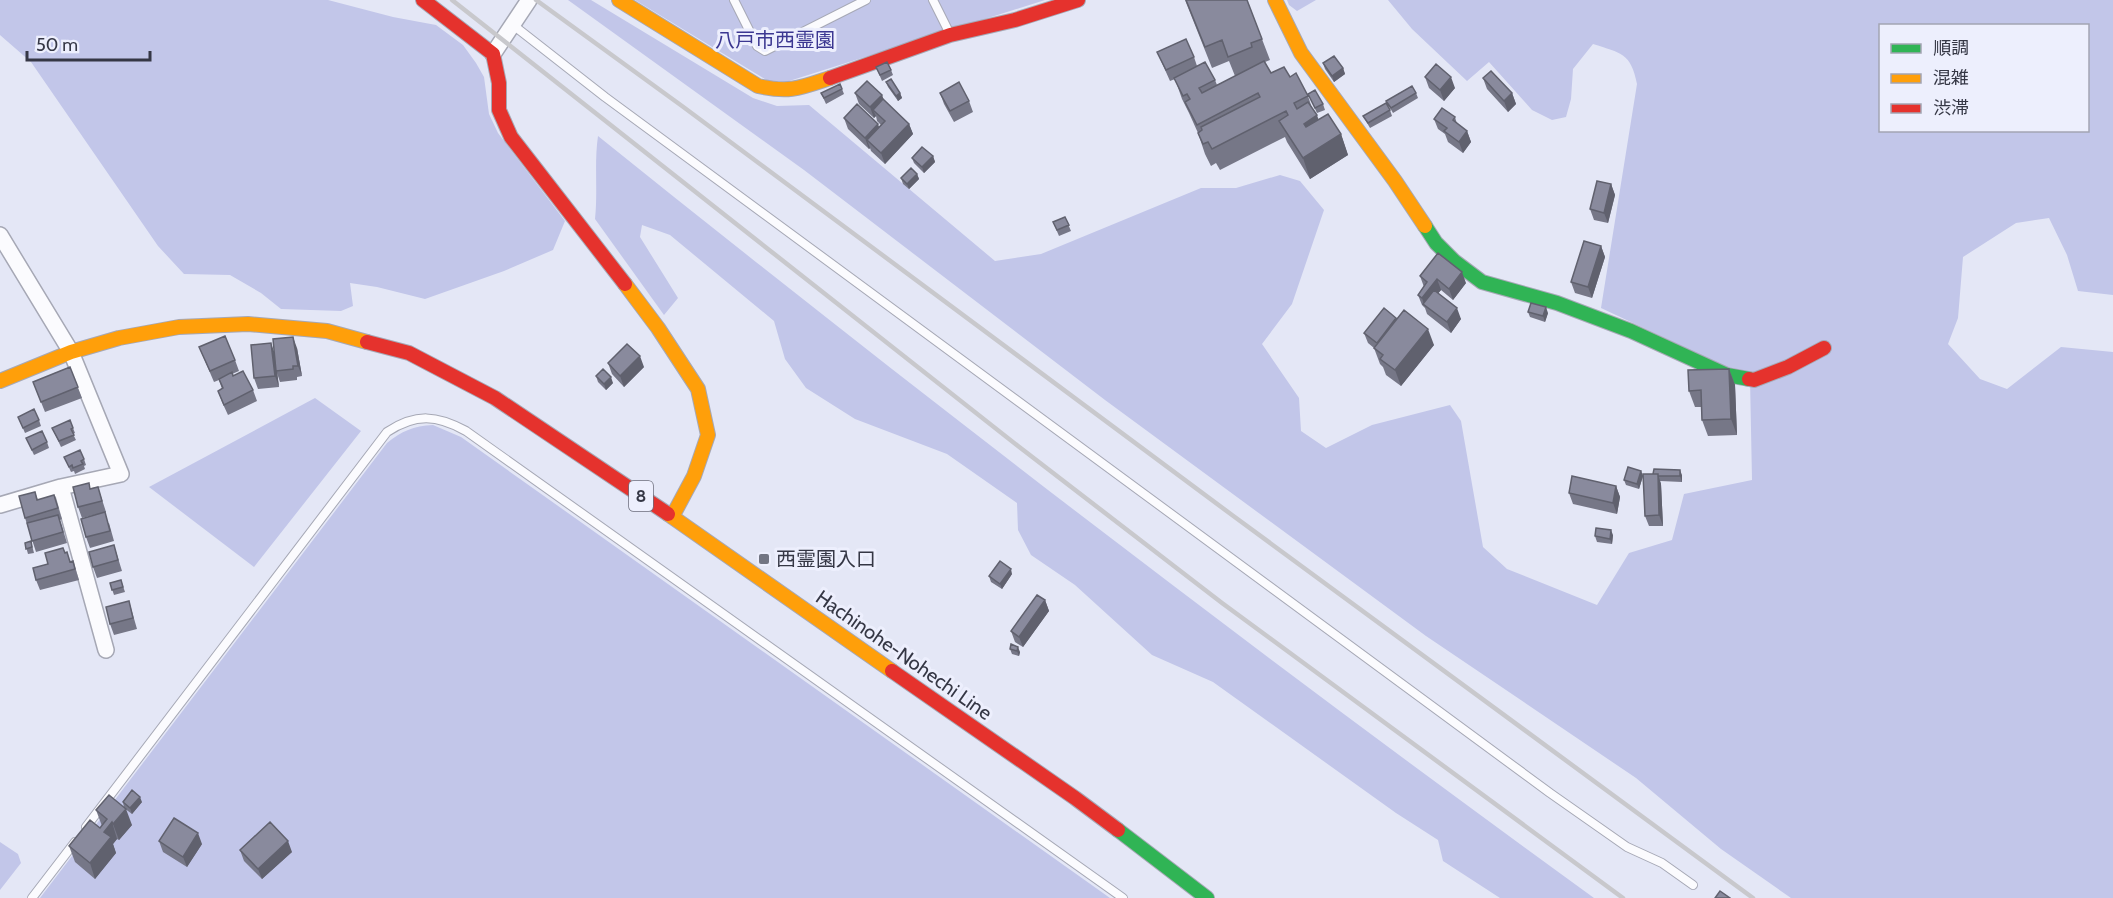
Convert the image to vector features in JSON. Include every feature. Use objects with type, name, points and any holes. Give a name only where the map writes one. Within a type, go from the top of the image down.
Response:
[{"type":"street","points":[[423,0],[493,54],[499,83],[499,110],[511,137],[658,328],[698,389],[708,435],[694,476],[672,517]]},
{"type":"street","points":[[493,54],[529,0]]},
{"type":"street","points":[[619,0],[758,86],[780,91],[798,89],[827,80],[950,35],[1015,20],[1078,0]]},
{"type":"street","points":[[1275,0],[1301,52],[1395,181],[1436,243],[1454,261],[1482,282],[1557,303],[1631,331],[1727,375],[1754,380],[1788,368],[1824,348]]},
{"type":"street","points":[[0,235],[70,352],[121,474],[61,487],[0,505]]},
{"type":"street","name":"Hachinohe-Nohechi Line","points":[[0,381],[70,352],[119,338],[179,327],[248,324],[327,331],[410,353],[495,398],[672,517],[1075,798],[1207,898]]},
{"type":"street","points":[[61,487],[106,650]]},
{"type":"lane","points":[[734,0],[757,46],[765,51],[866,0]]},
{"type":"lane","points":[[933,0],[950,35]]},
{"type":"lane","points":[[515,22],[605,97],[1550,793],[1627,847],[1662,863],[1693,885]]},
{"type":"lane","points":[[32,898],[387,432],[407,422],[430,418],[448,422],[466,432],[1123,898]]},
{"type":"green space","points":[[0,0],[328,0],[393,17],[436,25],[463,45],[476,63],[484,77],[489,114],[498,133],[565,221],[553,250],[504,271],[425,299],[350,283],[353,306],[341,311],[281,309],[261,293],[230,275],[184,274],[158,246],[31,62],[0,35]]},
{"type":"green space","points":[[568,0],[591,0],[753,98],[777,106],[809,105],[995,261],[1041,254],[1201,188],[1236,188],[1280,175],[1300,181],[1324,210],[1292,304],[1262,344],[1299,398],[1301,431],[1326,448],[1372,425],[1450,405],[1461,421],[1483,547],[1507,569],[1597,605],[1629,553],[1672,540],[1684,494],[1752,480],[1750,378],[1601,308],[1637,84],[1628,60],[1618,52],[1593,44],[1573,69],[1571,99],[1566,117],[1552,120],[1532,110],[1489,62],[1467,81],[1412,29],[1388,0],[2113,0],[2113,295],[2078,291],[2067,255],[2049,218],[2016,223],[1963,257],[1958,318],[1948,344],[1980,379],[2007,389],[2061,347],[2113,352],[2113,898],[1791,898],[1721,849],[1636,778],[1426,636],[1105,400],[804,170]]},
{"type":"green space","name":"八戸市西霊園","points":[[635,0],[1045,0],[786,82],[768,81]]},
{"type":"green space","points":[[1287,0],[1316,0],[1297,11],[1289,5]]},
{"type":"green space","points":[[598,136],[843,331],[1091,523],[1341,712],[1594,898],[1500,898],[1443,861],[1438,840],[1396,813],[1213,682],[1152,655],[1075,585],[1031,555],[1018,530],[1017,503],[947,454],[855,419],[806,388],[785,359],[774,321],[670,235],[642,225],[640,237],[678,298],[664,315],[595,219]]},
{"type":"green space","points":[[315,398],[361,431],[254,567],[149,487]]},
{"type":"green space","points":[[433,425],[461,437],[1110,898],[40,898],[387,443],[408,430]]},
{"type":"green space","points":[[0,842],[18,854],[21,863],[0,890]]},
{"type":"building","points":[[1186,0],[1247,0],[1262,39],[1251,43],[1252,47],[1228,57],[1222,40],[1205,47]]},
{"type":"building","points":[[1186,39],[1194,57],[1166,70],[1157,52]]},
{"type":"building","points":[[1334,56],[1343,68],[1332,76],[1323,63]]},
{"type":"building","points":[[1264,61],[1271,73],[1284,67],[1290,77],[1296,73],[1308,96],[1294,103],[1297,109],[1308,102],[1317,115],[1304,124],[1306,127],[1328,114],[1341,134],[1303,158],[1279,121],[1288,115],[1286,111],[1212,149],[1208,142],[1203,144],[1198,133],[1202,130],[1201,127],[1260,97],[1258,93],[1197,125],[1185,102],[1190,99],[1187,94],[1183,96],[1174,78],[1205,62],[1215,80],[1199,88],[1202,93]]},
{"type":"building","points":[[887,62],[891,70],[880,75],[876,67]]},
{"type":"building","points":[[1436,64],[1451,77],[1440,90],[1425,77]]},
{"type":"building","points":[[1491,71],[1512,93],[1504,101],[1483,78]]},
{"type":"building","points":[[891,79],[900,93],[896,96],[886,82]]},
{"type":"building","points":[[867,81],[882,95],[870,107],[855,93]]},
{"type":"building","points":[[959,82],[969,101],[950,111],[940,93]]},
{"type":"building","points":[[840,84],[842,89],[824,98],[821,93]]},
{"type":"building","points":[[1412,86],[1416,93],[1391,108],[1386,101]]},
{"type":"building","points":[[1315,90],[1323,104],[1315,108],[1308,94]]},
{"type":"building","points":[[883,99],[909,124],[881,153],[867,140],[885,121],[873,110]]},
{"type":"building","points":[[1386,103],[1390,110],[1368,123],[1363,116]]},
{"type":"building","points":[[857,104],[878,124],[865,138],[844,118]]},
{"type":"building","points":[[1442,108],[1455,117],[1453,120],[1467,131],[1459,142],[1444,131],[1447,128],[1434,119]]},
{"type":"building","points":[[922,147],[933,156],[922,167],[912,158]]},
{"type":"building","points":[[911,168],[917,174],[907,184],[901,178]]},
{"type":"building","points":[[1597,181],[1611,184],[1604,213],[1590,209]]},
{"type":"building","points":[[1065,217],[1069,225],[1057,230],[1053,222]]},
{"type":"building","points":[[1584,241],[1601,246],[1588,287],[1571,282]]},
{"type":"building","points":[[1438,253],[1462,272],[1449,289],[1437,279],[1422,298],[1418,295],[1427,282],[1420,276]]},
{"type":"building","points":[[1434,290],[1457,308],[1447,322],[1423,304]]},
{"type":"building","points":[[1531,303],[1546,307],[1543,316],[1528,312]]},
{"type":"building","points":[[1384,308],[1396,318],[1377,343],[1364,333]]},
{"type":"building","points":[[1404,310],[1428,329],[1395,370],[1380,359],[1383,355],[1374,348]]},
{"type":"building","points":[[225,336],[235,360],[210,371],[199,347]]},
{"type":"building","points":[[293,337],[298,366],[293,366],[293,369],[276,371],[273,339]]},
{"type":"building","points":[[271,343],[275,376],[254,378],[251,345]]},
{"type":"building","points":[[627,344],[640,356],[620,376],[608,363]]},
{"type":"building","points":[[70,367],[78,387],[41,402],[33,382]]},
{"type":"building","points":[[603,369],[611,377],[604,384],[596,376]]},
{"type":"building","points":[[1729,369],[1731,419],[1702,420],[1701,390],[1689,391],[1688,370]]},
{"type":"building","points":[[243,371],[253,390],[224,405],[218,391],[223,388],[219,379],[232,372],[233,376]]},
{"type":"building","points":[[34,409],[39,420],[23,428],[18,417]]},
{"type":"building","points":[[70,420],[74,435],[59,441],[52,428]]},
{"type":"building","points":[[42,431],[47,442],[32,450],[26,438]]},
{"type":"building","points":[[80,450],[84,459],[81,461],[83,464],[73,468],[72,465],[69,467],[64,457]]},
{"type":"building","points":[[1628,467],[1641,471],[1637,484],[1624,480]]},
{"type":"building","points":[[1654,469],[1680,470],[1680,476],[1658,476],[1658,474],[1653,474]]},
{"type":"building","points":[[1643,474],[1658,474],[1659,515],[1645,516]]},
{"type":"building","points":[[1572,476],[1616,486],[1613,503],[1569,493]]},
{"type":"building","points":[[89,483],[90,489],[98,487],[102,501],[78,507],[73,487]]},
{"type":"building","points":[[35,492],[37,500],[54,495],[58,508],[25,518],[19,496]]},
{"type":"building","points":[[105,512],[110,531],[86,537],[81,519]]},
{"type":"building","points":[[58,515],[63,532],[32,541],[27,523]]},
{"type":"building","points":[[1596,528],[1611,530],[1610,539],[1595,536]]},
{"type":"building","points":[[31,541],[32,547],[26,549],[25,543]]},
{"type":"building","points":[[114,545],[118,560],[93,567],[89,552]]},
{"type":"building","points":[[63,548],[70,562],[73,561],[75,569],[36,580],[33,568],[48,564],[45,553]]},
{"type":"building","points":[[1000,561],[1011,569],[1000,584],[989,576]]},
{"type":"building","points":[[121,580],[123,587],[112,590],[110,583]]},
{"type":"building","points":[[1037,595],[1045,600],[1019,637],[1011,631]]},
{"type":"building","points":[[129,601],[133,618],[110,624],[106,607]]},
{"type":"building","points":[[1011,644],[1018,647],[1017,651],[1010,649]]},
{"type":"building","points":[[132,790],[140,797],[130,808],[123,802]]},
{"type":"building","points":[[109,795],[126,809],[104,832],[111,837],[90,863],[69,846],[90,820],[100,828],[107,819],[96,810]]},
{"type":"building","points":[[174,818],[198,833],[183,857],[159,841]]},
{"type":"building","points":[[270,822],[288,841],[258,869],[240,850]]},
{"type":"building","points":[[1720,891],[1730,898],[1715,898]]},
{"type":"railway","points":[[452,0],[1018,446],[1222,603],[1623,898]]},
{"type":"railway","points":[[536,0],[1753,898]]},
{"type":"traffic: fast","points":[[1425,226],[1436,243],[1454,261],[1482,282],[1557,303],[1631,331],[1727,375],[1749,379]]},
{"type":"traffic: fast","points":[[1118,830],[1207,898]]},
{"type":"traffic: slow","points":[[619,0],[758,86],[787,89],[830,78]]},
{"type":"traffic: slow","points":[[1275,0],[1301,53],[1395,181],[1425,226]]},
{"type":"traffic: slow","points":[[625,284],[658,328],[698,389],[708,435],[694,476],[672,517]]},
{"type":"traffic: slow","points":[[0,381],[71,352],[119,338],[179,327],[248,324],[327,331],[367,342]]},
{"type":"traffic: slow","points":[[668,514],[892,671]]},
{"type":"traffic: jam","points":[[423,0],[493,54],[499,83],[499,110],[511,137],[625,284]]},
{"type":"traffic: jam","points":[[830,78],[950,35],[1015,20],[1078,0]]},
{"type":"traffic: jam","points":[[367,342],[409,353],[495,398],[668,514]]},
{"type":"traffic: jam","points":[[1749,379],[1754,380],[1788,367],[1824,348]]},
{"type":"traffic: jam","points":[[892,671],[1118,830]]},
{"type":"place","name":"西霊園入口","points":[[764,559]]}]
